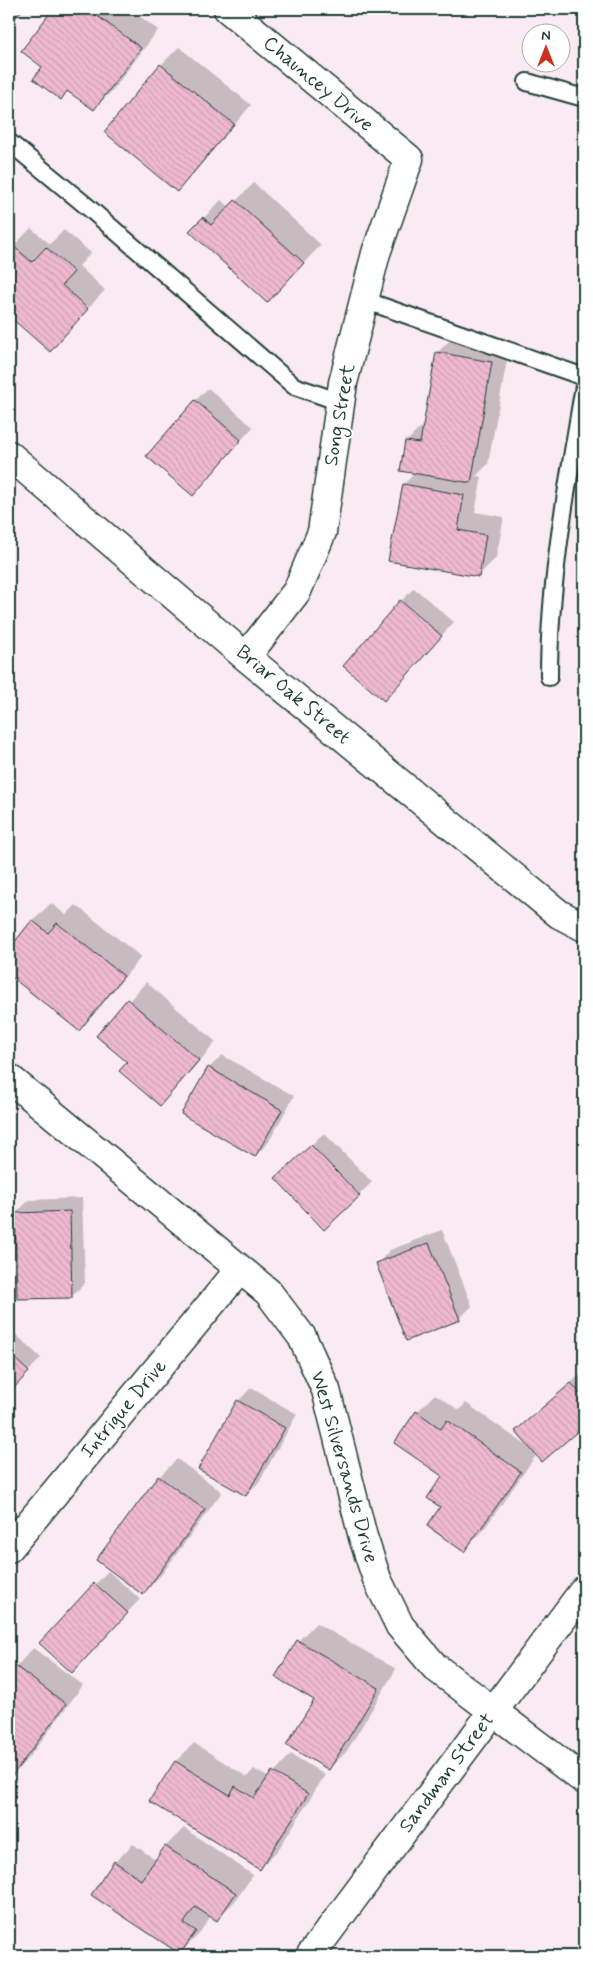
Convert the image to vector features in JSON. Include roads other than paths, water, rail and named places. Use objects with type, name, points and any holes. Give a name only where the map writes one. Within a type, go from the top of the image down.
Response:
[{"type":"street","name":"Chauncey Drive","points":[[228,9],[409,160]]},
{"type":"street","name":"Song Street","points":[[246,658],[297,591],[322,532],[343,383],[376,252],[409,160]]},
{"type":"street","name":"Briar Oak Street","points":[[9,454],[246,658],[559,914],[584,927]]},
{"type":"street","name":"West Silversands Drive","points":[[9,1078],[268,1292],[302,1337],[326,1390],[377,1580],[400,1626],[435,1666],[584,1780]]},
{"type":"street","name":"Intrigue Drive","points":[[9,1548],[240,1269]]},
{"type":"street","name":"Sandman Street","points":[[310,1956],[584,1590]]},
{"type":"lane","points":[[527,82],[584,98]]},
{"type":"lane","points":[[9,142],[89,208],[294,386],[340,402]]},
{"type":"lane","points":[[364,300],[584,377]]},
{"type":"lane","points":[[549,676],[549,634],[562,526],[584,386]]}]
